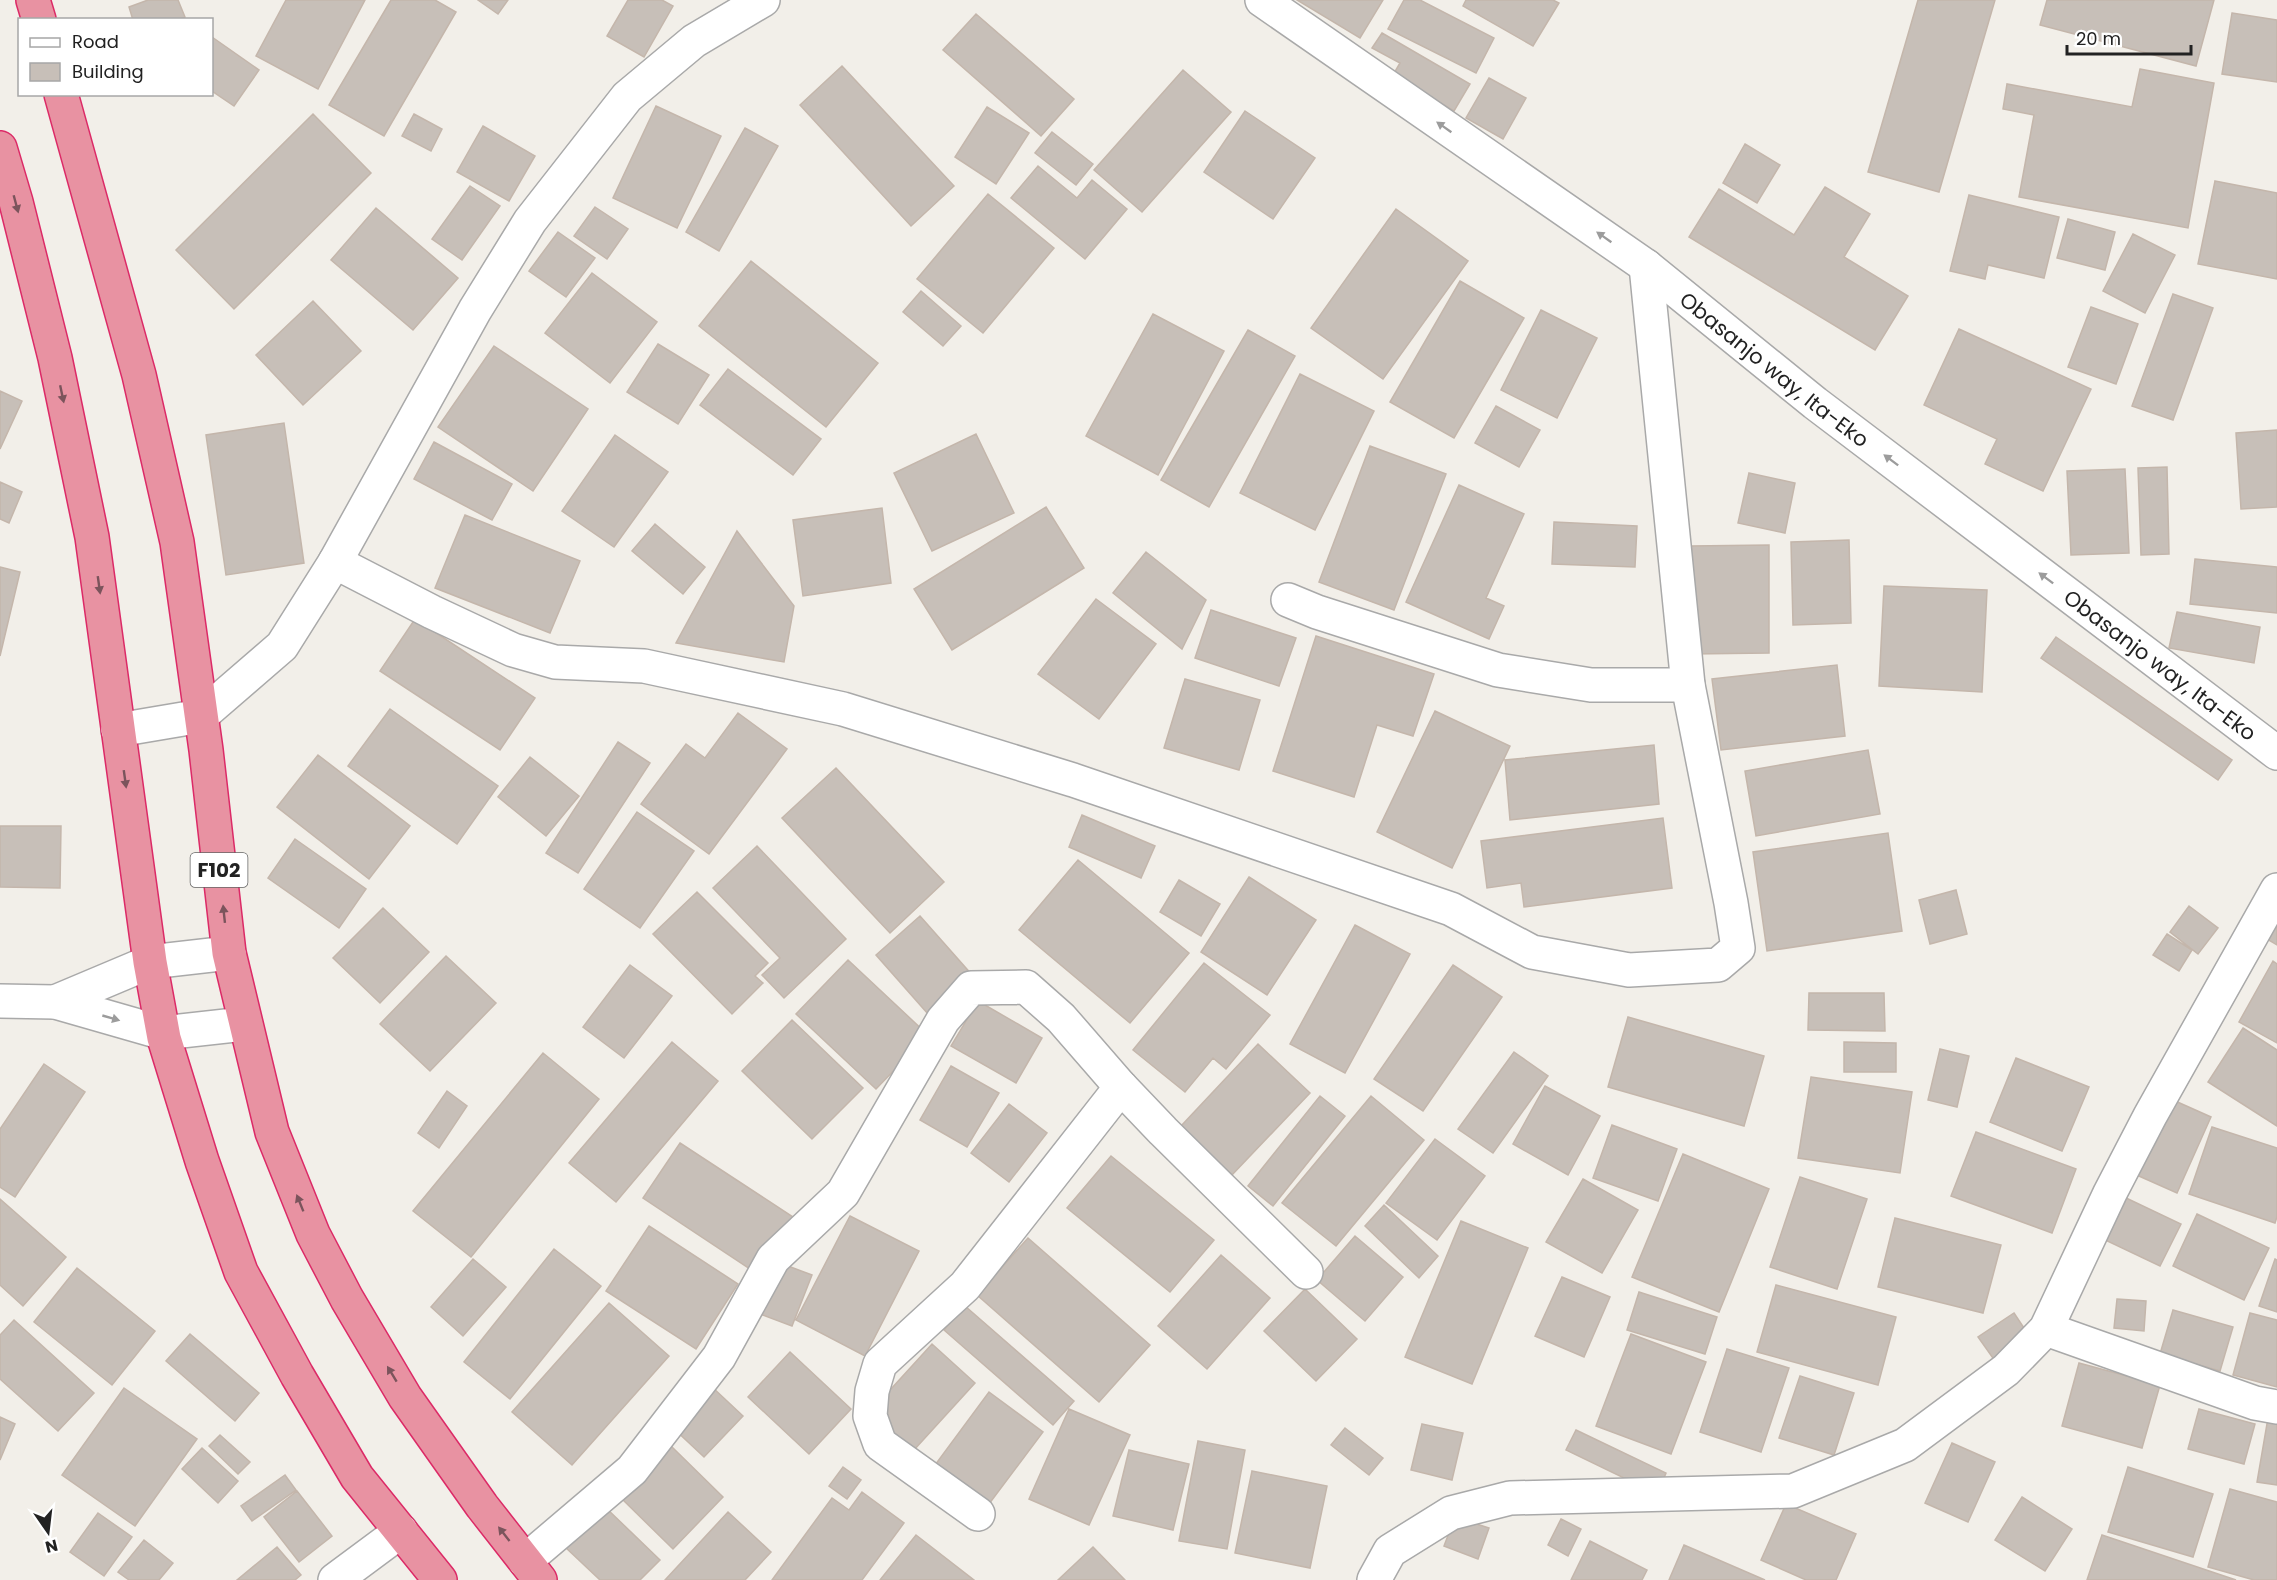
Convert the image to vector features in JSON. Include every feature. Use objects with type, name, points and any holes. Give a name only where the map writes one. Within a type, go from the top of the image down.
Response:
[{"type":"highway","points":[[33,0],[38,18]]},
{"type":"highway","name":"F102","points":[[62,96],[91,195],[139,375],[177,542],[201,716],[229,953],[244,1024],[272,1132],[313,1234],[405,1397],[482,1506],[532,1571]]},
{"type":"highway","points":[[0,148],[55,358],[93,537],[150,962],[163,1033],[202,1161],[241,1272],[297,1375],[357,1476],[440,1580]]},
{"type":"street","points":[[118,730],[201,716],[282,646],[335,561],[475,310],[530,221],[627,97],[694,40],[763,0]]},
{"type":"street","name":"Obasanjo way, Ita-Eko","points":[[1262,0],[1646,266],[1815,403],[2273,743]]},
{"type":"street","points":[[335,561],[432,612],[513,650],[555,662],[644,666],[843,709],[1073,780],[1441,905],[1532,951],[1629,970],[1718,965],[1738,948],[1688,685],[1646,266]]},
{"type":"street","points":[[1288,600],[1317,612],[1498,670],[1591,685],[1688,685]]},
{"type":"street","points":[[1374,1580],[1390,1551],[1451,1513],[1510,1498],[1793,1491],[1905,1445],[2006,1370],[2046,1329],[2110,1193],[2150,1116],[2277,890]]},
{"type":"street","points":[[55,1002],[150,962],[229,953]]},
{"type":"street","points":[[532,1571],[632,1470],[719,1357],[773,1259],[843,1193],[943,1020],[971,988],[1026,987],[1061,1018],[1121,1087],[1306,1272]]},
{"type":"street","points":[[1,997],[55,1002],[163,1033],[244,1024]]},
{"type":"street","points":[[978,1514],[880,1444],[870,1416],[872,1391],[880,1364],[965,1286],[1121,1087]]},
{"type":"street","points":[[2046,1329],[2255,1403],[2277,1407]]},
{"type":"street","points":[[335,1580],[401,1531]]},
{"type":"building","points":[[148,0],[178,0],[185,17],[132,18],[129,7]]},
{"type":"building","points":[[286,0],[365,0],[318,89],[256,56]]},
{"type":"building","points":[[391,0],[435,0],[456,12],[384,136],[329,105]]},
{"type":"building","points":[[478,0],[508,0],[498,14]]},
{"type":"building","points":[[628,0],[662,0],[673,6],[644,57],[607,36]]},
{"type":"building","points":[[1297,0],[1383,0],[1360,38]]},
{"type":"building","points":[[1404,0],[1420,0],[1494,38],[1476,73],[1388,29]]},
{"type":"building","points":[[1466,0],[1553,0],[1559,3],[1533,46],[1463,6]]},
{"type":"building","points":[[1918,0],[1995,0],[1939,192],[1868,172]]},
{"type":"building","points":[[2047,0],[2214,0],[2196,66],[2040,25]]},
{"type":"building","points":[[2232,13],[2277,20],[2277,82],[2222,74]]},
{"type":"building","points":[[976,14],[1074,99],[1041,136],[943,50]]},
{"type":"building","points":[[1382,33],[1470,84],[1454,111],[1393,75],[1400,63],[1372,48]]},
{"type":"building","points":[[213,38],[259,70],[234,106],[213,92]]},
{"type":"building","points":[[842,66],[954,186],[911,226],[800,105]]},
{"type":"building","points":[[2140,69],[2214,83],[2188,228],[2019,197],[2034,115],[2003,109],[2007,84],[2132,107]]},
{"type":"building","points":[[1183,70],[1231,112],[1142,212],[1094,170]]},
{"type":"building","points":[[1489,78],[1526,98],[1503,139],[1466,118]]},
{"type":"building","points":[[656,106],[721,136],[677,228],[613,198]]},
{"type":"building","points":[[987,107],[1029,133],[996,184],[955,157]]},
{"type":"building","points":[[1245,111],[1315,158],[1273,219],[1204,172]]},
{"type":"building","points":[[313,114],[371,173],[234,309],[176,250]]},
{"type":"building","points":[[414,114],[442,129],[431,151],[402,136]]},
{"type":"building","points":[[483,126],[535,156],[509,201],[457,172]]},
{"type":"building","points":[[745,128],[778,146],[719,251],[686,232]]},
{"type":"building","points":[[1052,132],[1093,164],[1076,185],[1035,153]]},
{"type":"building","points":[[1745,144],[1780,165],[1757,203],[1723,183]]},
{"type":"building","points":[[1038,166],[1077,198],[1092,180],[1127,209],[1085,259],[1011,198]]},
{"type":"building","points":[[2215,181],[2277,193],[2277,279],[2198,264]]},
{"type":"building","points":[[470,186],[500,206],[462,260],[432,239]]},
{"type":"building","points":[[1825,187],[1870,214],[1844,257],[1908,296],[1875,350],[1689,237],[1719,189],[1794,235]]},
{"type":"building","points":[[988,194],[1054,248],[983,333],[917,279]]},
{"type":"building","points":[[1969,195],[2059,217],[2044,278],[1988,265],[1985,279],[1950,271]]},
{"type":"building","points":[[595,207],[628,229],[607,259],[574,236]]},
{"type":"building","points":[[376,208],[458,278],[413,330],[331,260]]},
{"type":"building","points":[[1396,209],[1468,261],[1383,379],[1311,328]]},
{"type":"building","points":[[2068,219],[2115,232],[2105,270],[2057,258]]},
{"type":"building","points":[[558,232],[595,258],[566,297],[529,271]]},
{"type":"building","points":[[2133,234],[2175,255],[2145,313],[2103,291]]},
{"type":"building","points":[[751,261],[878,363],[826,427],[699,326]]},
{"type":"building","points":[[592,273],[657,322],[610,383],[545,333]]},
{"type":"building","points":[[1460,281],[1524,318],[1454,438],[1390,402]]},
{"type":"building","points":[[921,291],[961,326],[943,346],[903,312]]},
{"type":"building","points":[[2173,294],[2213,308],[2173,420],[2132,406]]},
{"type":"building","points":[[313,301],[361,351],[303,405],[256,355]]},
{"type":"building","points":[[2091,307],[2138,324],[2116,384],[2068,367]]},
{"type":"building","points":[[1541,310],[1597,338],[1557,418],[1501,390]]},
{"type":"building","points":[[1153,314],[1224,351],[1158,475],[1086,436]]},
{"type":"building","points":[[1959,329],[2091,389],[2043,491],[1985,464],[1997,439],[1924,405]]},
{"type":"building","points":[[1248,330],[1295,356],[1209,507],[1161,480]]},
{"type":"building","points":[[658,344],[709,375],[678,424],[627,392]]},
{"type":"building","points":[[494,346],[588,409],[533,491],[438,427]]},
{"type":"building","points":[[728,369],[821,439],[793,475],[700,405]]},
{"type":"building","points":[[1300,374],[1374,411],[1315,530],[1240,493]]},
{"type":"building","points":[[0,391],[22,401],[0,449]]},
{"type":"building","points":[[1496,406],[1540,430],[1519,467],[1475,443]]},
{"type":"building","points":[[284,423],[304,563],[226,575],[206,435]]},
{"type":"building","points":[[2277,430],[2277,507],[2241,509],[2236,433]]},
{"type":"building","points":[[976,434],[1014,513],[932,551],[894,473]]},
{"type":"building","points":[[615,435],[668,472],[614,547],[562,511]]},
{"type":"building","points":[[434,442],[512,484],[492,520],[414,479]]},
{"type":"building","points":[[1370,446],[1446,474],[1394,610],[1319,582]]},
{"type":"building","points":[[2167,467],[2169,554],[2141,555],[2138,468]]},
{"type":"building","points":[[2125,469],[2129,553],[2071,555],[2067,471]]},
{"type":"building","points":[[1749,473],[1795,483],[1785,533],[1738,523]]},
{"type":"building","points":[[0,482],[22,492],[9,523],[0,519]]},
{"type":"building","points":[[1459,485],[1524,514],[1486,598],[1504,606],[1489,639],[1406,602]]},
{"type":"building","points":[[1046,507],[1084,568],[952,650],[914,589]]},
{"type":"building","points":[[882,508],[891,583],[803,596],[793,520]]},
{"type":"building","points":[[465,515],[580,561],[550,633],[435,588]]},
{"type":"building","points":[[1554,522],[1637,526],[1635,567],[1552,564]]},
{"type":"building","points":[[655,524],[705,567],[683,594],[632,551]]},
{"type":"building","points":[[737,531],[794,606],[784,662],[676,643]]},
{"type":"building","points":[[1849,540],[1851,623],[1793,625],[1791,542]]},
{"type":"building","points":[[1769,545],[1769,653],[1691,654],[1690,546]]},
{"type":"building","points":[[1146,552],[1206,600],[1182,649],[1113,593]]},
{"type":"building","points":[[2195,559],[2277,567],[2277,613],[2190,604]]},
{"type":"building","points":[[0,567],[20,572],[0,656]]},
{"type":"building","points":[[1884,586],[1987,590],[1982,692],[1879,686]]},
{"type":"building","points":[[1096,599],[1156,644],[1099,719],[1038,674]]},
{"type":"building","points":[[1211,610],[1296,638],[1279,686],[1195,658]]},
{"type":"building","points":[[2177,612],[2260,627],[2254,663],[2169,648]]},
{"type":"building","points":[[415,619],[535,698],[500,750],[380,671]]},
{"type":"building","points":[[1316,636],[1434,674],[1413,736],[1377,725],[1354,797],[1273,771]]},
{"type":"building","points":[[2056,637],[2232,760],[2218,780],[2041,658]]},
{"type":"building","points":[[1837,665],[1845,736],[1721,750],[1712,679]]},
{"type":"building","points":[[1185,679],[1260,700],[1239,770],[1164,748]]},
{"type":"building","points":[[390,709],[498,786],[457,844],[348,766]]},
{"type":"building","points":[[1435,711],[1510,746],[1452,868],[1377,832]]},
{"type":"building","points":[[738,713],[787,749],[709,854],[641,804],[686,744],[705,758]]},
{"type":"building","points":[[618,742],[650,763],[578,873],[546,853]]},
{"type":"building","points":[[1654,745],[1659,804],[1510,820],[1505,760]]},
{"type":"building","points":[[1868,750],[1880,814],[1756,836],[1745,771]]},
{"type":"building","points":[[318,755],[410,826],[369,879],[277,807]]},
{"type":"building","points":[[530,757],[579,796],[546,836],[498,797]]},
{"type":"building","points":[[836,768],[944,882],[890,933],[782,818]]},
{"type":"building","points":[[637,812],[694,851],[640,928],[584,889]]},
{"type":"building","points":[[1082,815],[1155,846],[1141,878],[1069,847]]},
{"type":"building","points":[[1663,818],[1672,888],[1524,907],[1521,883],[1487,888],[1481,841]]},
{"type":"building","points":[[0,826],[61,826],[60,888],[0,887]]},
{"type":"building","points":[[1888,833],[1902,931],[1767,951],[1753,852]]},
{"type":"building","points":[[295,839],[366,889],[339,928],[268,878]]},
{"type":"building","points":[[757,846],[846,939],[784,998],[762,975],[780,958],[713,888]]},
{"type":"building","points":[[1078,860],[1189,953],[1130,1023],[1019,930]]},
{"type":"building","points":[[1249,877],[1316,920],[1267,995],[1201,952]]},
{"type":"building","points":[[1179,880],[1220,904],[1201,936],[1160,912]]},
{"type":"building","points":[[1956,890],[1967,934],[1930,944],[1919,900]]},
{"type":"building","points":[[697,892],[768,963],[755,976],[763,983],[732,1014],[653,934]]},
{"type":"building","points":[[2189,906],[2218,928],[2198,954],[2170,932]]},
{"type":"building","points":[[383,908],[429,952],[380,1003],[333,958]]},
{"type":"building","points":[[920,916],[973,976],[928,1014],[876,955]]},
{"type":"building","points":[[2277,924],[2277,945],[2267,939]]},
{"type":"building","points":[[1355,925],[1410,954],[1345,1073],[1290,1044]]},
{"type":"building","points":[[2167,934],[2192,950],[2179,971],[2153,955]]},
{"type":"building","points":[[446,956],[496,1003],[430,1071],[380,1024]]},
{"type":"building","points":[[848,960],[928,1035],[876,1089],[796,1014]]},
{"type":"building","points":[[2273,961],[2277,964],[2277,1043],[2239,1022]]},
{"type":"building","points":[[1204,963],[1270,1015],[1226,1069],[1213,1058],[1185,1092],[1133,1050]]},
{"type":"building","points":[[630,965],[672,996],[624,1058],[583,1027]]},
{"type":"building","points":[[1453,965],[1502,997],[1423,1111],[1374,1079]]},
{"type":"building","points":[[1809,993],[1884,993],[1885,1031],[1808,1030]]},
{"type":"building","points":[[978,1001],[1042,1038],[1016,1083],[951,1046]]},
{"type":"building","points":[[1628,1017],[1764,1056],[1744,1126],[1608,1087]]},
{"type":"building","points":[[792,1020],[863,1088],[812,1139],[742,1071]]},
{"type":"building","points":[[2243,1028],[2277,1050],[2277,1126],[2208,1082]]},
{"type":"building","points":[[672,1042],[718,1081],[616,1202],[569,1163]]},
{"type":"building","points":[[1844,1042],[1896,1043],[1896,1072],[1844,1072]]},
{"type":"building","points":[[1258,1044],[1310,1093],[1232,1175],[1181,1126]]},
{"type":"building","points":[[1940,1049],[1969,1056],[1957,1107],[1928,1100]]},
{"type":"building","points":[[1514,1052],[1548,1076],[1493,1153],[1458,1129]]},
{"type":"building","points":[[543,1053],[599,1099],[471,1257],[413,1211]]},
{"type":"building","points":[[2016,1058],[2089,1087],[2062,1151],[1990,1122]]},
{"type":"building","points":[[44,1064],[85,1092],[15,1197],[0,1187],[0,1129]]},
{"type":"building","points":[[951,1066],[999,1093],[967,1147],[920,1120]]},
{"type":"building","points":[[1811,1077],[1912,1092],[1900,1173],[1798,1158]]},
{"type":"building","points":[[1545,1086],[1600,1116],[1568,1175],[1513,1144]]},
{"type":"building","points":[[447,1091],[467,1106],[439,1148],[418,1133]]},
{"type":"building","points":[[1320,1096],[1345,1116],[1273,1206],[1248,1186]]},
{"type":"building","points":[[1371,1096],[1424,1140],[1336,1246],[1282,1203]]},
{"type":"building","points":[[2164,1096],[2211,1117],[2177,1193],[2130,1172]]},
{"type":"building","points":[[1009,1104],[1047,1133],[1009,1182],[971,1153]]},
{"type":"building","points":[[1612,1125],[1677,1149],[1658,1201],[1593,1178]]},
{"type":"building","points":[[2212,1127],[2277,1148],[2277,1217],[2275,1223],[2189,1194]]},
{"type":"building","points":[[1976,1132],[2076,1169],[2052,1233],[1951,1196]]},
{"type":"building","points":[[1435,1139],[1485,1176],[1437,1240],[1386,1203]]},
{"type":"building","points":[[680,1143],[793,1217],[756,1273],[643,1198]]},
{"type":"building","points":[[1683,1154],[1769,1189],[1719,1312],[1632,1277]]},
{"type":"building","points":[[1111,1156],[1214,1240],[1170,1292],[1067,1208]]},
{"type":"building","points":[[1800,1177],[1867,1199],[1837,1289],[1770,1267]]},
{"type":"building","points":[[1583,1179],[1638,1210],[1602,1273],[1546,1242]]},
{"type":"building","points":[[2124,1197],[2181,1224],[2160,1266],[2103,1239]]},
{"type":"building","points":[[0,1199],[66,1257],[23,1306],[0,1285]]},
{"type":"building","points":[[1384,1205],[1438,1256],[1419,1278],[1365,1226]]},
{"type":"building","points":[[2197,1214],[2269,1248],[2244,1300],[2173,1266]]},
{"type":"building","points":[[850,1216],[919,1251],[865,1356],[796,1320]]},
{"type":"building","points":[[1895,1218],[2001,1245],[1983,1313],[1878,1287]]},
{"type":"building","points":[[1461,1221],[1528,1248],[1472,1384],[1405,1357]]},
{"type":"building","points":[[649,1226],[738,1284],[696,1349],[606,1291]]},
{"type":"building","points":[[1355,1236],[1403,1277],[1365,1321],[1317,1280]]},
{"type":"building","points":[[1028,1238],[1150,1345],[1099,1402],[977,1295]]},
{"type":"building","points":[[554,1249],[601,1286],[510,1399],[464,1362]]},
{"type":"building","points":[[1221,1255],[1270,1298],[1207,1369],[1158,1326]]},
{"type":"building","points":[[473,1259],[506,1287],[463,1336],[431,1307]]},
{"type":"building","points":[[2275,1259],[2277,1260],[2277,1312],[2259,1306]]},
{"type":"building","points":[[780,1263],[812,1275],[792,1326],[760,1314]]},
{"type":"building","points":[[77,1268],[155,1331],[112,1385],[34,1322]]},
{"type":"building","points":[[1562,1277],[1610,1297],[1584,1357],[1535,1336]]},
{"type":"building","points":[[1776,1285],[1896,1317],[1878,1385],[1757,1352]]},
{"type":"building","points":[[1305,1289],[1357,1339],[1316,1381],[1264,1331]]},
{"type":"building","points":[[1639,1292],[1717,1317],[1705,1354],[1627,1330]]},
{"type":"building","points":[[2117,1299],[2146,1301],[2144,1331],[2114,1328]]},
{"type":"building","points":[[609,1303],[669,1356],[572,1465],[512,1412]]},
{"type":"building","points":[[965,1306],[1074,1401],[1053,1425],[944,1330]]},
{"type":"building","points":[[2173,1310],[2233,1327],[2220,1371],[2160,1354]]},
{"type":"building","points":[[2014,1313],[2030,1337],[1995,1361],[1978,1337]]},
{"type":"building","points":[[2250,1313],[2277,1320],[2277,1387],[2233,1375]]},
{"type":"building","points":[[14,1320],[94,1393],[58,1431],[0,1379],[0,1335]]},
{"type":"building","points":[[190,1334],[259,1393],[235,1421],[166,1361]]},
{"type":"building","points":[[1631,1334],[1706,1362],[1671,1454],[1596,1426]]},
{"type":"building","points":[[932,1344],[975,1383],[914,1450],[870,1412]]},
{"type":"building","points":[[1727,1349],[1789,1368],[1761,1452],[1700,1432]]},
{"type":"building","points":[[790,1352],[851,1409],[809,1454],[748,1397]]},
{"type":"building","points":[[2079,1363],[2160,1385],[2142,1448],[2062,1426]]},
{"type":"building","points":[[1800,1376],[1854,1393],[1834,1455],[1779,1438]]},
{"type":"building","points":[[711,1386],[743,1416],[704,1457],[672,1427]]},
{"type":"building","points":[[124,1388],[197,1439],[135,1526],[62,1475]]},
{"type":"building","points":[[989,1392],[1043,1432],[989,1504],[935,1465]]},
{"type":"building","points":[[1069,1409],[1130,1435],[1089,1525],[1029,1499]]},
{"type":"building","points":[[2199,1409],[2255,1424],[2244,1464],[2188,1449]]},
{"type":"building","points":[[2269,1412],[2277,1413],[2277,1485],[2257,1482]]},
{"type":"building","points":[[0,1417],[15,1424],[0,1460]]},
{"type":"building","points":[[1422,1424],[1463,1433],[1452,1480],[1411,1470]]},
{"type":"building","points":[[1345,1428],[1383,1458],[1369,1475],[1331,1445]]},
{"type":"building","points":[[1576,1430],[1666,1473],[1657,1494],[1566,1450]]},
{"type":"building","points":[[220,1435],[250,1462],[238,1474],[209,1446]]},
{"type":"building","points":[[1198,1441],[1245,1450],[1227,1549],[1179,1541]]},
{"type":"building","points":[[1952,1443],[1995,1462],[1968,1522],[1925,1503]]},
{"type":"building","points":[[671,1446],[723,1497],[673,1549],[620,1497]]},
{"type":"building","points":[[202,1448],[238,1481],[218,1503],[182,1469]]},
{"type":"building","points":[[1129,1450],[1189,1464],[1173,1530],[1113,1516]]},
{"type":"building","points":[[843,1467],[861,1480],[847,1499],[829,1486]]},
{"type":"building","points":[[2128,1467],[2213,1494],[2193,1557],[2108,1532]]},
{"type":"building","points":[[1252,1471],[1327,1486],[1310,1568],[1235,1553]]},
{"type":"building","points":[[285,1475],[296,1490],[252,1521],[241,1506]]},
{"type":"building","points":[[2230,1489],[2277,1502],[2277,1580],[2254,1580],[2208,1567]]},
{"type":"building","points":[[297,1491],[332,1536],[299,1562],[264,1517]]},
{"type":"building","points":[[862,1492],[904,1523],[862,1580],[772,1580],[832,1498],[849,1510]]},
{"type":"building","points":[[2022,1497],[2072,1529],[2045,1571],[1995,1540]]},
{"type":"building","points":[[1786,1504],[1856,1534],[1836,1580],[1806,1580],[1761,1560]]},
{"type":"building","points":[[604,1506],[660,1560],[640,1580],[600,1580],[564,1546]]},
{"type":"building","points":[[728,1512],[771,1552],[745,1580],[665,1580]]},
{"type":"building","points":[[98,1513],[132,1537],[104,1576],[70,1552]]},
{"type":"building","points":[[1455,1517],[1489,1528],[1478,1559],[1444,1546]]},
{"type":"building","points":[[1561,1519],[1581,1529],[1568,1556],[1548,1545]]},
{"type":"building","points":[[916,1535],[974,1580],[880,1580]]},
{"type":"building","points":[[2102,1535],[2236,1580],[2087,1580]]},
{"type":"building","points":[[144,1540],[173,1563],[159,1580],[129,1580],[118,1572]]},
{"type":"building","points":[[1590,1541],[1647,1570],[1642,1580],[1571,1580]]},
{"type":"building","points":[[1684,1545],[1765,1580],[1669,1580]]},
{"type":"building","points":[[277,1547],[301,1575],[295,1580],[237,1580]]},
{"type":"building","points":[[1093,1547],[1125,1580],[1058,1580]]}]
